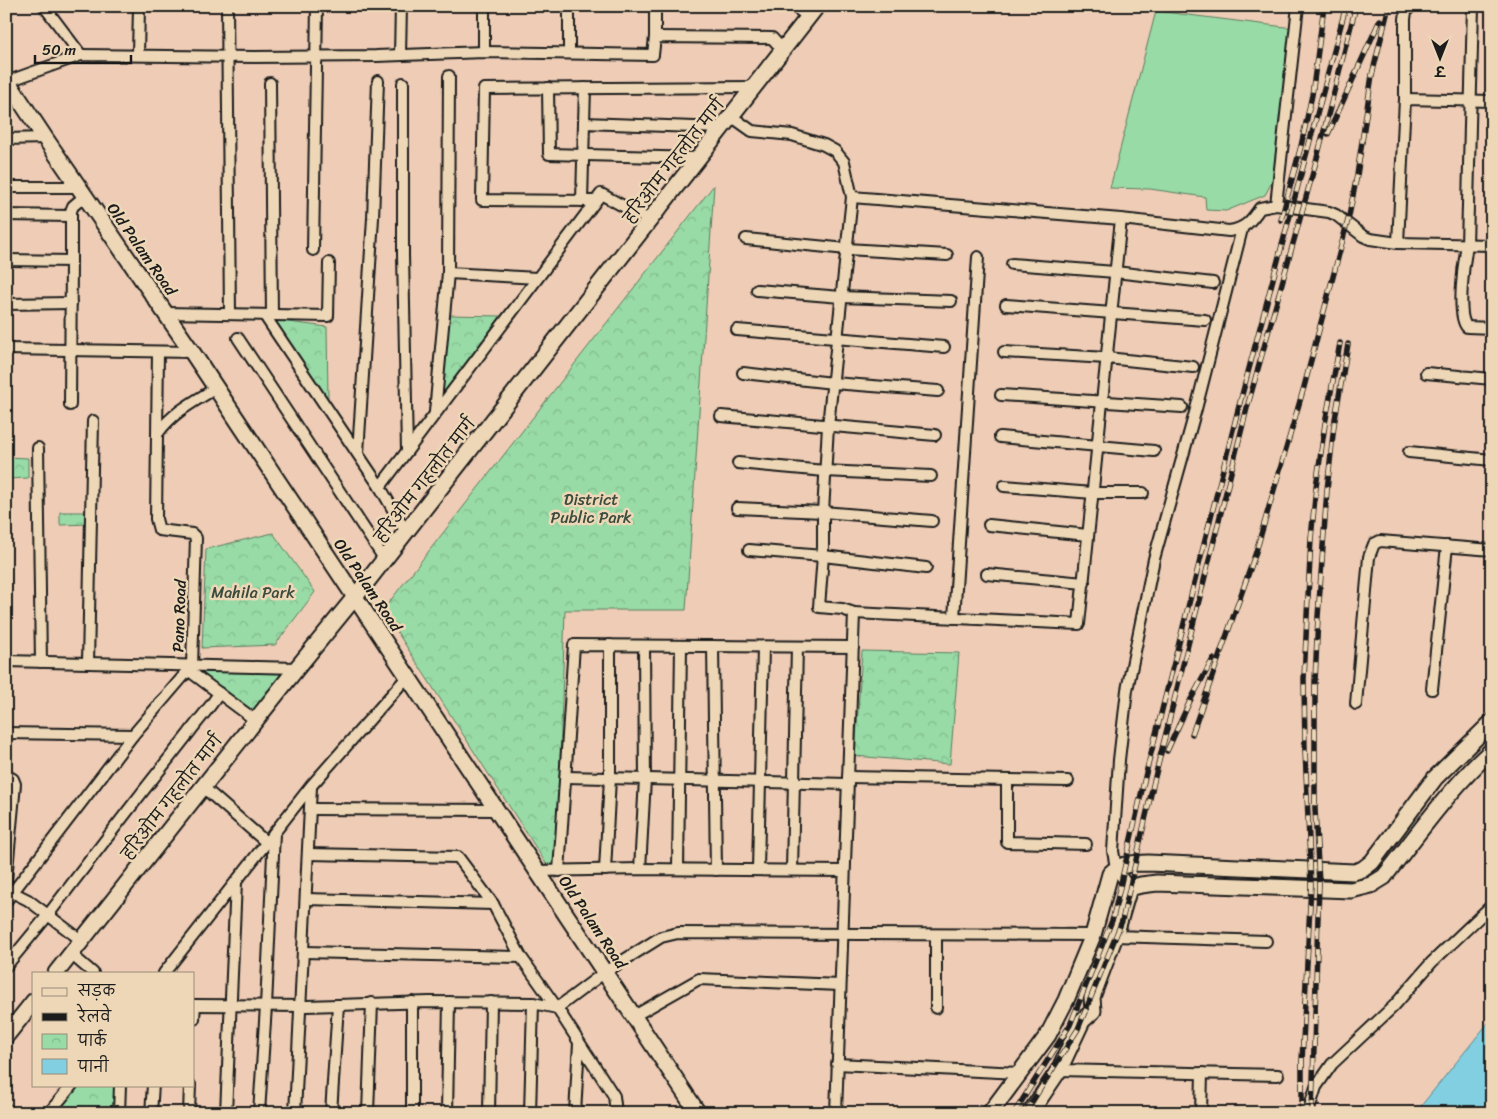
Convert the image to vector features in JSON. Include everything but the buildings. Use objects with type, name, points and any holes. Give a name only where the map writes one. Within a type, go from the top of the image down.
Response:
[{"type":"street","points":[[44,6],[81,55]]},
{"type":"street","points":[[54,6],[54,19]]},
{"type":"street","points":[[138,6],[138,55]]},
{"type":"street","points":[[227,6],[230,314]]},
{"type":"street","points":[[313,250],[317,6]]},
{"type":"street","points":[[400,55],[401,6]]},
{"type":"street","points":[[484,6],[484,52]]},
{"type":"street","points":[[569,6],[569,53]]},
{"type":"street","points":[[7,81],[81,55],[228,57],[484,52],[652,55],[655,37],[655,6]]},
{"type":"street","points":[[793,6],[813,12]]},
{"type":"street","points":[[1276,205],[1298,6]]},
{"type":"street","points":[[1398,243],[1405,100],[1405,19],[1406,12],[1410,6]]},
{"type":"street","points":[[1473,6],[1469,101],[1467,245],[1462,275],[1462,310],[1464,324],[1467,327],[1492,328]]},
{"type":"street","name":"हरिओम गहलोत मार्ग","points":[[57,972],[255,720],[385,560],[813,12]]},
{"type":"street","points":[[655,37],[772,38],[783,50]]},
{"type":"street","points":[[435,413],[448,273],[449,76]]},
{"type":"street","name":"Old Palam Road","points":[[7,81],[44,138],[166,313],[698,1113]]},
{"type":"street","points":[[358,453],[373,218],[378,81]]},
{"type":"street","points":[[270,83],[269,316],[380,487],[406,532]]},
{"type":"street","points":[[403,83],[403,255],[407,450]]},
{"type":"street","points":[[595,201],[482,200],[484,89],[754,87]]},
{"type":"street","points":[[548,88],[549,154],[698,158]]},
{"type":"street","points":[[582,201],[585,88]]},
{"type":"street","points":[[1405,100],[1492,101]]},
{"type":"street","points":[[584,123],[726,122],[752,131],[792,135],[824,145],[835,151],[844,162],[852,197],[824,471],[823,556],[819,607],[842,609],[854,613],[1079,624],[1121,219]]},
{"type":"street","points":[[6,139],[44,138]]},
{"type":"street","points":[[6,187],[82,191],[73,206],[71,216],[70,405]]},
{"type":"street","points":[[380,487],[601,194],[650,220]]},
{"type":"street","points":[[852,197],[1121,219],[1229,231],[1247,226],[1260,208],[1276,205],[1328,212],[1336,215],[1363,236],[1370,239],[1398,243],[1492,245]]},
{"type":"street","points":[[6,216],[71,216]]},
{"type":"street","points":[[1030,1113],[1059,1070],[1082,1021],[1093,1011],[1092,997],[1115,936],[1129,888],[1116,868],[1113,851],[1119,760],[1127,690],[1154,559],[1196,409],[1242,228]]},
{"type":"street","points":[[746,239],[847,249],[947,255]]},
{"type":"street","points":[[954,618],[978,257]]},
{"type":"street","points":[[6,260],[71,261]]},
{"type":"street","points":[[166,313],[328,316],[329,263]]},
{"type":"street","points":[[1012,264],[1115,272],[1213,283]]},
{"type":"street","points":[[448,273],[536,278]]},
{"type":"street","points":[[757,290],[841,297],[951,301]]},
{"type":"street","points":[[6,304],[71,304]]},
{"type":"street","points":[[1006,305],[1205,320]]},
{"type":"street","points":[[737,330],[944,348]]},
{"type":"street","points":[[238,338],[385,560]]},
{"type":"street","points":[[6,349],[192,352]]},
{"type":"street","points":[[158,352],[158,433]]},
{"type":"street","points":[[1004,352],[1107,358],[1192,367]]},
{"type":"street","points":[[1426,373],[1492,379]]},
{"type":"street","points":[[743,374],[938,391]]},
{"type":"street","points":[[158,433],[175,414],[216,388]]},
{"type":"street","points":[[1001,395],[1182,407]]},
{"type":"street","points":[[721,416],[935,435]]},
{"type":"street","points":[[88,663],[93,421]]},
{"type":"street","name":"Pano Road","points":[[6,901],[10,890],[190,668],[196,538],[192,534],[164,532],[159,530],[157,526],[158,433]]},
{"type":"street","points":[[1000,437],[1154,451]]},
{"type":"street","points":[[38,448],[41,662]]},
{"type":"street","points":[[1409,452],[1492,460]]},
{"type":"street","points":[[738,463],[824,471],[931,476]]},
{"type":"street","points":[[1004,486],[1093,493],[1143,493]]},
{"type":"street","points":[[737,508],[932,520]]},
{"type":"street","points":[[989,526],[1088,535]]},
{"type":"street","points":[[1356,704],[1368,558],[1374,544],[1380,541],[1492,550]]},
{"type":"street","points":[[1432,689],[1447,546]]},
{"type":"street","points":[[749,550],[823,556],[926,568]]},
{"type":"street","points":[[987,574],[1084,583]]},
{"type":"street","points":[[836,1113],[854,613]]},
{"type":"street","points":[[559,871],[574,645],[853,648]]},
{"type":"street","points":[[605,870],[610,778],[610,645]]},
{"type":"street","points":[[640,869],[645,779],[644,646]]},
{"type":"street","points":[[678,869],[681,646]]},
{"type":"street","points":[[713,646],[716,870]]},
{"type":"street","points":[[758,870],[763,647]]},
{"type":"street","points":[[792,870],[797,647]]},
{"type":"street","points":[[6,661],[190,668],[297,668]]},
{"type":"street","points":[[190,668],[255,720]]},
{"type":"street","points":[[165,972],[312,786],[408,676]]},
{"type":"street","points":[[6,966],[48,915],[90,858],[106,841],[121,818],[210,708],[219,693]]},
{"type":"street","points":[[990,1113],[1048,1035],[1066,1000],[1093,935],[1110,874],[1116,868],[1128,863],[1148,863],[1354,872],[1363,869],[1372,862],[1435,778],[1492,722]]},
{"type":"street","points":[[6,733],[133,736]]},
{"type":"street","points":[[1129,888],[1157,884],[1351,890],[1371,885],[1384,877],[1442,804],[1481,759],[1492,750]]},
{"type":"street","points":[[6,775],[13,779],[15,784],[6,880]]},
{"type":"street","points":[[566,777],[759,782],[848,780],[1068,781]]},
{"type":"street","points":[[1007,780],[1007,842],[1086,844]]},
{"type":"street","points":[[295,1113],[312,786]]},
{"type":"street","points":[[203,787],[266,843]]},
{"type":"street","points":[[310,809],[497,810]]},
{"type":"street","points":[[259,1113],[274,833]]},
{"type":"street","points":[[308,854],[458,857],[493,904],[521,957],[557,1008],[614,1096],[616,1113]]},
{"type":"street","points":[[1256,887],[1257,867]]},
{"type":"street","points":[[538,871],[678,869],[844,871]]},
{"type":"street","points":[[226,1113],[236,882]]},
{"type":"street","points":[[10,890],[28,900],[82,940]]},
{"type":"street","points":[[306,899],[493,904]]},
{"type":"street","points":[[1308,1113],[1316,1087],[1332,1064],[1394,1006],[1432,962],[1492,905]]},
{"type":"street","points":[[195,1005],[266,1006],[491,1002],[533,1003],[557,1008],[605,972],[668,934],[1093,935]]},
{"type":"street","points":[[936,934],[936,1008]]},
{"type":"street","points":[[1115,936],[1266,941]]},
{"type":"street","points":[[304,952],[521,957]]},
{"type":"street","points":[[71,954],[92,972]]},
{"type":"street","points":[[634,1016],[698,979],[712,978],[840,985]]},
{"type":"street","points":[[412,1002],[412,1113]]},
{"type":"street","points":[[447,1113],[449,1002]]},
{"type":"street","points":[[489,1113],[491,1002]]},
{"type":"street","points":[[530,1113],[533,1003]]},
{"type":"street","points":[[6,1036],[32,1004]]},
{"type":"street","points":[[332,1113],[338,1004]]},
{"type":"street","points":[[368,1113],[372,1004]]},
{"type":"street","points":[[575,1113],[579,1043]]},
{"type":"street","points":[[837,1064],[1019,1073]]},
{"type":"street","points":[[1059,1070],[1278,1075]]},
{"type":"street","points":[[1201,1113],[1202,1073]]},
{"type":"street","points":[[49,1113],[71,1086]]},
{"type":"street","points":[[119,1113],[120,1086]]},
{"type":"street","points":[[151,1113],[152,1086]]},
{"type":"street","points":[[189,1113],[190,1086]]},
{"type":"street","points":[[6,1109],[11,1113]]},
{"type":"green space","points":[[1156,11],[1293,28],[1282,132],[1274,178],[1265,195],[1226,211],[1206,210],[1205,197],[1150,189],[1110,188]]},
{"type":"green space","name":"District Public Park","points":[[714,185],[686,610],[565,610],[556,879],[383,610]]},
{"type":"green space","points":[[447,315],[502,316],[439,402]]},
{"type":"green space","points":[[273,320],[327,327],[328,399]]},
{"type":"green space","points":[[6,457],[28,458],[28,478],[6,479]]},
{"type":"green space","points":[[60,512],[89,512],[89,524],[60,525]]},
{"type":"green space","name":"Mahila Park","points":[[273,533],[315,592],[275,645],[202,648],[206,549]]},
{"type":"green space","points":[[862,651],[959,653],[950,764],[855,756]]},
{"type":"green space","points":[[195,670],[284,673],[255,712]]},
{"type":"green space","points":[[78,1086],[115,1086],[114,1113],[56,1113]]},
{"type":"water","points":[[1492,1018],[1492,1113],[1419,1113],[1421,1106]]},
{"type":"railway","points":[[1281,220],[1301,146],[1312,95],[1324,6]]},
{"type":"railway","points":[[1014,1113],[1070,1025],[1113,918],[1145,777],[1239,406],[1346,6]]},
{"type":"railway","points":[[1025,1113],[1078,1029],[1122,921],[1154,781],[1247,408],[1317,158],[1356,6]]},
{"type":"railway","points":[[1192,734],[1255,555],[1304,387],[1349,216],[1372,75],[1389,6]]},
{"type":"railway","points":[[1328,134],[1380,20]]},
{"type":"railway","points":[[1302,1113],[1302,1061],[1311,885],[1305,750],[1304,679],[1307,616],[1316,487],[1340,343]]},
{"type":"railway","points":[[1312,1113],[1319,884],[1315,809],[1315,681],[1327,490],[1334,425],[1348,344]]},
{"type":"railway","points":[[1167,751],[1190,701],[1213,659]]}]
